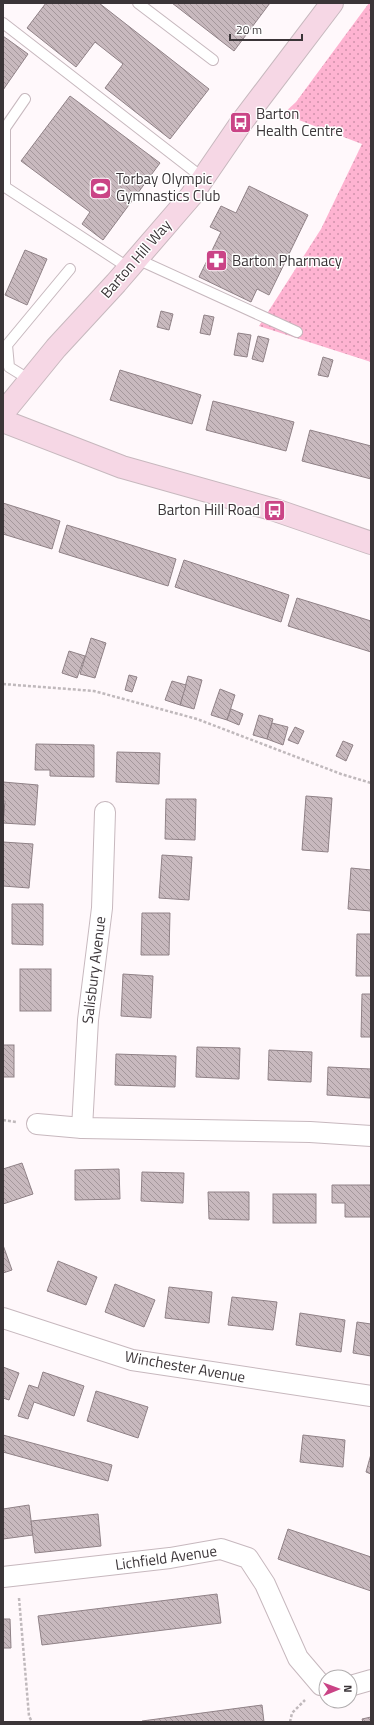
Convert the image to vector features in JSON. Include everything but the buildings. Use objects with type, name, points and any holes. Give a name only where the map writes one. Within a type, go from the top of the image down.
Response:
[{"type":"street","name":"Barton Hill Way","points":[[3,413],[30,380],[191,196],[241,123],[332,3]]},
{"type":"street","points":[[3,421],[122,467],[276,510],[371,543]]},
{"type":"street","name":"Salisbury Avenue","points":[[82,1128],[88,1020],[102,908],[105,812]]},
{"type":"street","points":[[36,1124],[82,1128],[310,1132],[371,1136]]},
{"type":"street","name":"Winchester Avenue","points":[[3,1318],[132,1360],[371,1396]]},
{"type":"street","name":"Lichfield Avenue","points":[[10,1577],[170,1558],[221,1549],[248,1558],[265,1584],[298,1658],[318,1679]]},
{"type":"street","points":[[358,1684],[371,1680]]},
{"type":"lane","points":[[138,3],[213,60]]},
{"type":"lane","points":[[3,23],[203,178]]},
{"type":"lane","points":[[25,99],[5,128],[5,187],[133,263],[297,332]]},
{"type":"lane","points":[[30,380],[8,367],[7,346],[70,270]]},
{"type":"path","points":[[3,684],[94,691],[197,718],[341,774],[371,783]]},
{"type":"path","points":[[10,1577],[29,1716],[32,1722]]},
{"type":"path","points":[[290,1722],[292,1713],[318,1690]]},
{"type":"shaded area","points":[[369,3],[371,3],[371,362],[259,326],[321,229],[362,144],[283,114],[296,102]]},
{"type":"place","name":"Barton Health Centre","points":[[241,123]]},
{"type":"place","name":"Torbay Olympic Gymnastics Club","points":[[100,188]]},
{"type":"place","name":"Barton Pharmacy","points":[[217,261]]},
{"type":"place","name":"Barton Hill Road","points":[[275,510]]}]
